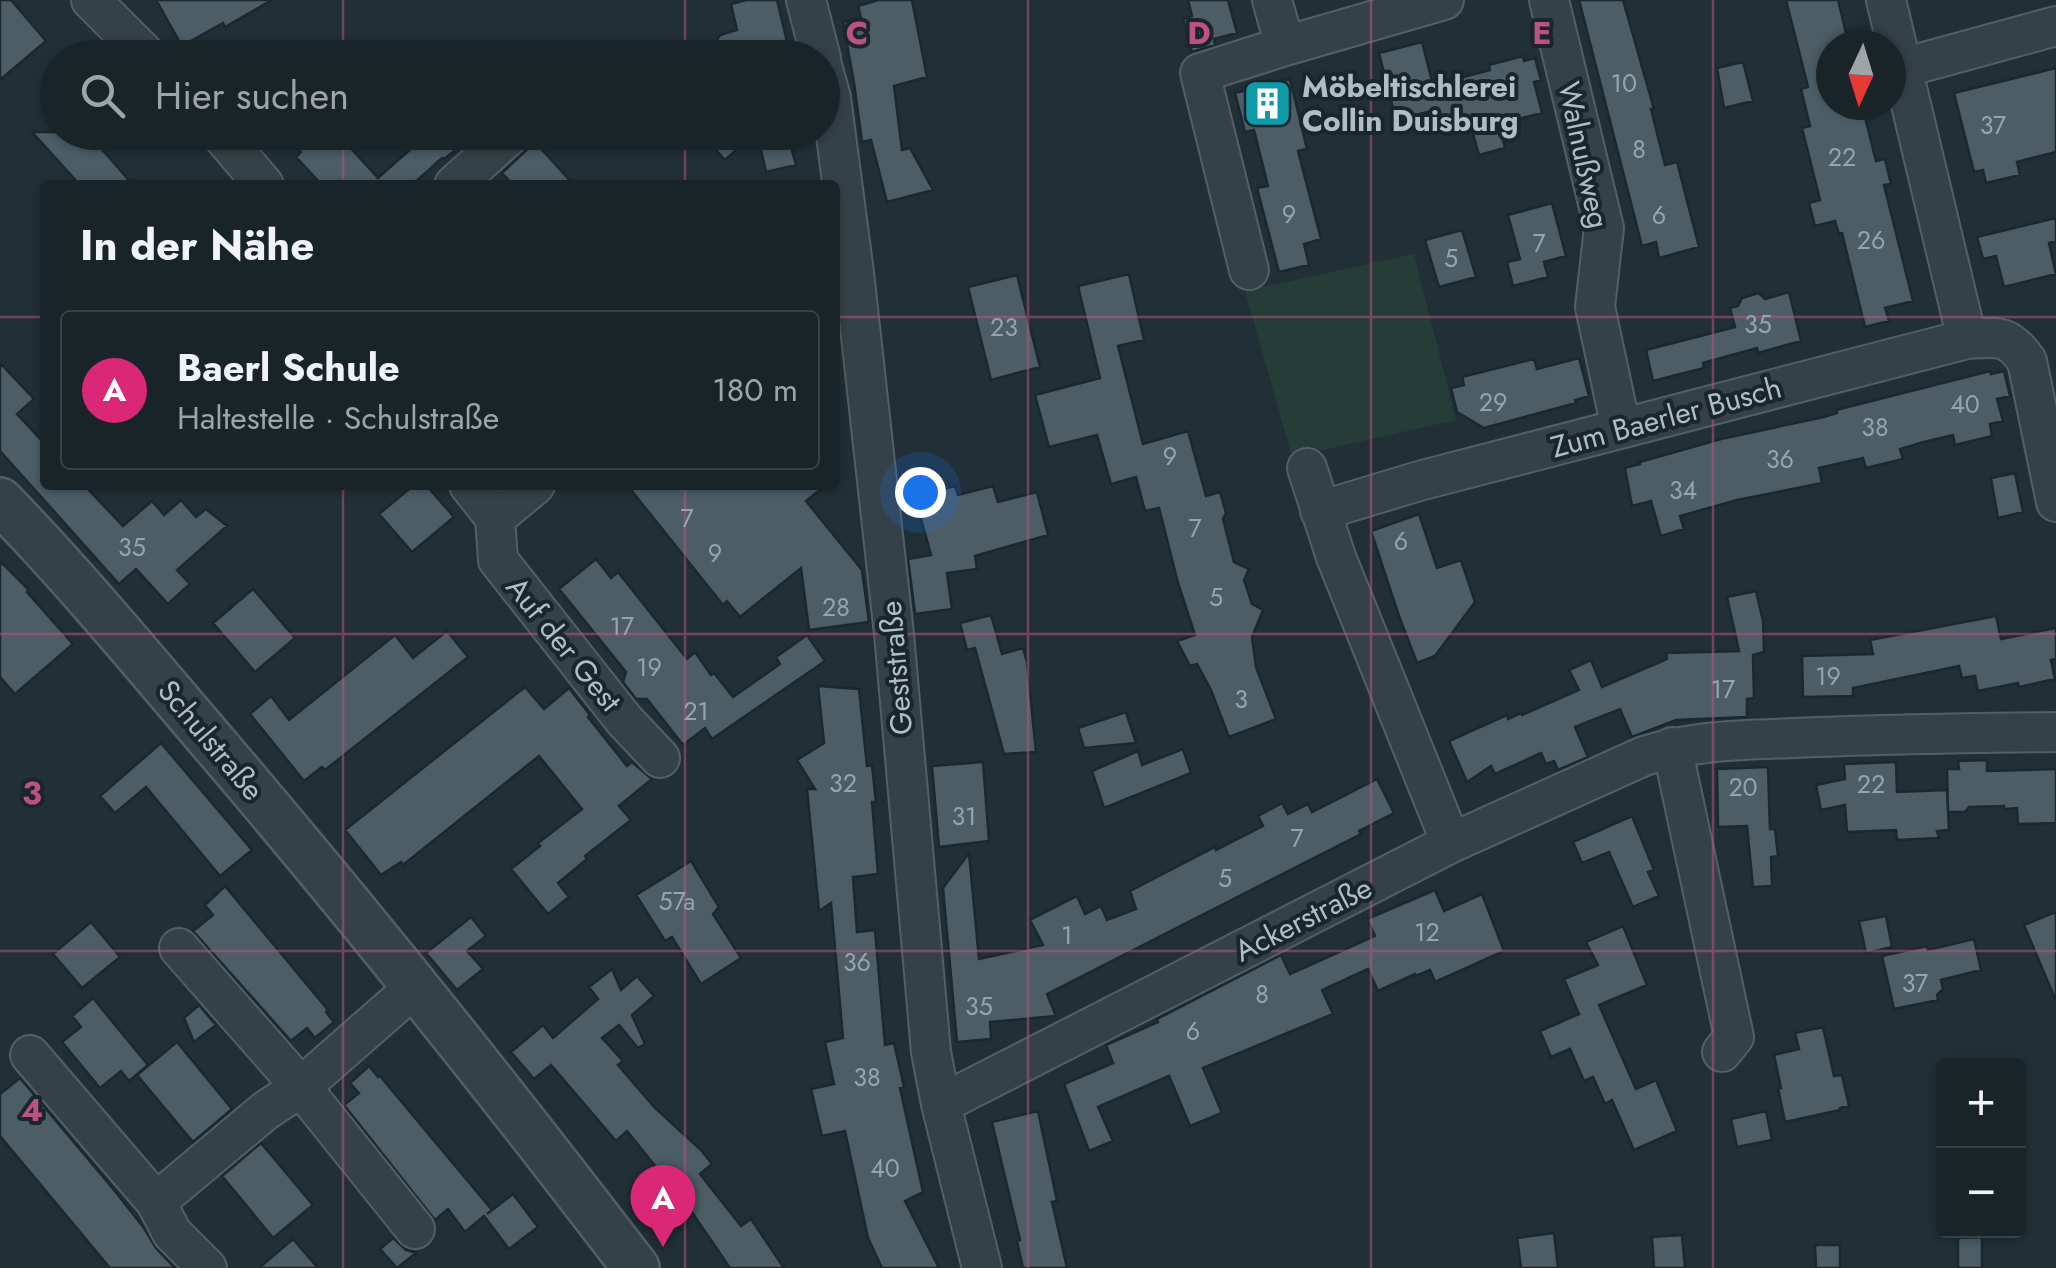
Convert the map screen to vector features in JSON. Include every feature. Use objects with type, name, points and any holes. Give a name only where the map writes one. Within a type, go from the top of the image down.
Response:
[{"type":"street","points":[[91,0],[131,40]]},
{"type":"street","name":"Geststraße","points":[[806,0],[816,40]]},
{"type":"street","points":[[1272,0],[1285,46]]},
{"type":"street","points":[[1249,270],[1200,72],[1444,0]]},
{"type":"street","name":"Walnußweg","points":[[1549,0],[1604,228],[1595,307],[1622,428]]},
{"type":"street","points":[[1886,0],[1893,30]]},
{"type":"street","points":[[1906,67],[2056,26]]},
{"type":"street","points":[[1906,85],[1967,339]]},
{"type":"street","points":[[234,150],[260,180]]},
{"type":"street","points":[[460,180],[493,150]]},
{"type":"street","name":"Geststraße","points":[[835,150],[837,180]]},
{"type":"street","name":"Geststraße","points":[[840,220],[844,274],[894,634],[931,1052],[982,1268]]},
{"type":"street","name":"Zum Baerler Busch","points":[[1320,511],[1419,481],[1967,339],[1998,337],[2014,342],[2027,361],[2056,502]]},
{"type":"street","points":[[1307,468],[1336,557],[1451,843]]},
{"type":"street","points":[[473,490],[496,518],[529,490]]},
{"type":"street","name":"Schulstraße","points":[[0,501],[85,592],[284,826],[636,1268]]},
{"type":"street","name":"Auf der Gest","points":[[496,518],[498,560],[660,758]]},
{"type":"street","name":"Ackerstraße","points":[[941,1104],[1451,843],[1644,756],[1672,747],[1714,742],[2056,732]]},
{"type":"street","points":[[1672,747],[1734,1036],[1722,1052]]},
{"type":"street","points":[[179,948],[302,1087],[415,1229]]},
{"type":"street","points":[[156,1202],[265,1111],[302,1087],[415,987]]},
{"type":"street","points":[[30,1055],[156,1202],[172,1233],[206,1268]]},
{"type":"green space","points":[[1414,254],[1456,420],[1292,457],[1245,291]]},
{"type":"building","points":[[0,0],[11,0],[45,40],[40,40],[40,46],[0,80]]},
{"type":"building","points":[[156,0],[272,0],[225,27],[223,23],[193,40],[179,40]]},
{"type":"building","points":[[777,0],[787,40],[717,40],[720,35],[737,30],[731,4]]},
{"type":"building","points":[[878,0],[912,0],[927,77],[894,86],[902,150],[910,148],[933,190],[887,202],[871,140],[862,142],[843,22],[861,18],[858,6]]},
{"type":"building","points":[[1188,0],[1228,0],[1237,33],[1214,39],[1215,45],[1192,52],[1183,19],[1192,16]]},
{"type":"building","points":[[1579,0],[1623,0],[1654,109],[1665,165],[1677,162],[1699,247],[1659,258],[1656,242],[1642,246]]},
{"type":"building","points":[[1786,0],[1838,0],[1845,30],[1816,30],[1816,120],[1866,120],[1876,161],[1885,159],[1891,184],[1884,185],[1913,301],[1885,308],[1889,321],[1865,327],[1842,233],[1839,234],[1835,221],[1815,226],[1809,203],[1820,200],[1802,128],[1810,126],[1801,89],[1808,87]]},
{"type":"building","points":[[1422,42],[1433,85],[1490,70],[1489,65],[1523,56],[1524,61],[1535,58],[1541,80],[1534,82],[1542,113],[1499,124],[1505,148],[1479,155],[1472,130],[1446,136],[1439,109],[1396,120],[1379,53]]},
{"type":"building","points":[[1743,62],[1753,101],[1724,108],[1717,68]]},
{"type":"building","points":[[2056,68],[2056,152],[2017,162],[2020,175],[1986,183],[1983,170],[1974,172],[1954,93]]},
{"type":"building","points":[[1290,79],[1307,149],[1298,151],[1321,239],[1304,244],[1309,265],[1279,272],[1257,188],[1268,186],[1254,130],[1245,132],[1235,93]]},
{"type":"building","points":[[48,150],[103,150],[129,180],[75,180]]},
{"type":"building","points":[[352,150],[378,178],[410,150],[456,150],[418,180],[317,180],[296,157],[301,152]]},
{"type":"building","points":[[526,150],[542,150],[569,180],[508,180],[502,173]]},
{"type":"building","points":[[716,150],[736,150],[725,160]]},
{"type":"building","points":[[761,150],[792,150],[796,165],[766,172]]},
{"type":"building","points":[[1552,203],[1566,256],[1544,262],[1548,277],[1513,286],[1507,262],[1520,259],[1508,215]]},
{"type":"building","points":[[2056,218],[2056,241],[2049,243],[2056,274],[2004,287],[1996,256],[1983,259],[1977,237]]},
{"type":"building","points":[[1462,230],[1476,277],[1439,287],[1425,240]]},
{"type":"building","points":[[1129,274],[1144,340],[1118,346],[1143,444],[1188,431],[1206,496],[1220,492],[1234,562],[1249,569],[1244,580],[1252,604],[1263,610],[1252,637],[1256,667],[1276,719],[1229,737],[1197,664],[1190,666],[1177,641],[1195,635],[1159,508],[1145,511],[1136,477],[1111,484],[1097,435],[1049,447],[1035,395],[1100,378],[1078,286]]},
{"type":"building","points":[[1017,275],[1040,367],[991,380],[968,287]]},
{"type":"building","points":[[1789,292],[1801,341],[1758,353],[1757,348],[1703,363],[1704,368],[1653,381],[1646,350],[1735,327],[1730,308],[1738,306],[1742,298],[1759,293],[1765,299]]},
{"type":"building","points":[[1579,358],[1589,396],[1575,400],[1576,403],[1484,428],[1457,412],[1451,388],[1464,385],[1462,377],[1534,359],[1537,369]]},
{"type":"building","points":[[0,363],[34,399],[17,414],[40,439],[40,490],[89,490],[123,526],[152,501],[164,515],[181,500],[196,517],[206,509],[227,526],[177,570],[190,584],[168,604],[136,569],[119,584],[0,451]]},
{"type":"building","points":[[1990,371],[2004,371],[2010,396],[1997,399],[2003,421],[1990,424],[1992,436],[1955,445],[1953,435],[1924,442],[1900,449],[1903,459],[1866,468],[1863,458],[1819,468],[1822,483],[1680,516],[1684,529],[1661,536],[1651,501],[1632,506],[1625,468],[1640,462]]},
{"type":"building","points":[[2015,473],[2023,512],[1998,518],[1991,478]]},
{"type":"building","points":[[955,486],[958,495],[993,486],[998,502],[1037,492],[1048,535],[975,556],[977,569],[947,573],[952,609],[915,614],[908,559],[931,555],[915,497]]},
{"type":"building","points":[[408,490],[430,490],[454,517],[412,552],[379,514]]},
{"type":"building","points":[[631,490],[820,490],[806,501],[862,570],[869,622],[809,630],[801,568],[740,617],[727,601],[723,605]]},
{"type":"building","points":[[1419,514],[1437,568],[1461,560],[1475,602],[1435,656],[1417,663],[1371,531]]},
{"type":"building","points":[[596,559],[611,578],[618,572],[687,659],[695,652],[733,697],[780,664],[776,657],[807,635],[825,661],[712,739],[705,728],[683,745],[647,699],[636,699],[623,682],[626,672],[559,589]]},
{"type":"building","points":[[0,561],[73,644],[15,694],[0,677]]},
{"type":"building","points":[[253,589],[295,638],[255,672],[213,623]]},
{"type":"building","points":[[1756,591],[1763,621],[1764,652],[1753,655],[1754,698],[1747,699],[1747,717],[1676,720],[1632,737],[1620,709],[1575,727],[1588,757],[1558,770],[1554,761],[1546,764],[1541,753],[1495,774],[1491,766],[1467,782],[1449,741],[1507,715],[1508,719],[1522,715],[1579,690],[1569,670],[1591,660],[1602,687],[1667,659],[1666,653],[1739,651],[1727,597]]},
{"type":"building","points":[[991,615],[1002,654],[1023,648],[1036,752],[1004,754],[975,648],[967,650],[960,623]]},
{"type":"building","points":[[1996,616],[2001,639],[2056,628],[2056,659],[2051,660],[2055,679],[1978,691],[1975,676],[1962,678],[1959,666],[1853,688],[1853,696],[1803,697],[1802,656],[1873,654],[1870,640]]},
{"type":"building","points":[[447,631],[468,657],[325,770],[322,767],[304,781],[250,714],[271,696],[289,720],[395,635],[413,658]]},
{"type":"building","points":[[818,686],[859,689],[867,766],[872,765],[876,802],[872,802],[878,874],[853,877],[857,932],[875,930],[885,1045],[894,1043],[923,1192],[905,1201],[939,1268],[882,1268],[868,1238],[845,1131],[822,1136],[811,1089],[834,1084],[825,1042],[843,1038],[831,903],[819,911],[807,789],[815,789],[797,760],[824,743]]},
{"type":"building","points":[[525,687],[544,709],[569,688],[627,766],[632,762],[652,779],[619,806],[631,820],[558,883],[569,897],[548,914],[511,869],[582,809],[539,756],[403,865],[401,862],[381,875],[345,830]]},
{"type":"building","points":[[1126,712],[1136,743],[1084,748],[1078,728]]},
{"type":"building","points":[[161,743],[252,850],[220,876],[146,787],[115,813],[100,796]]},
{"type":"building","points":[[1183,749],[1191,773],[1104,808],[1092,771],[1138,751],[1142,765]]},
{"type":"building","points":[[1987,760],[1987,771],[2056,769],[2056,823],[2018,824],[2017,808],[2004,806],[1948,812],[1947,769],[1959,769],[1958,761]]},
{"type":"building","points":[[983,762],[989,841],[939,847],[932,766]]},
{"type":"building","points":[[1896,762],[1897,792],[1947,790],[1949,830],[1937,831],[1939,838],[1897,840],[1896,830],[1847,832],[1845,805],[1821,810],[1816,785],[1845,779],[1844,764]]},
{"type":"building","points":[[1768,767],[1770,829],[1775,829],[1778,856],[1771,857],[1772,886],[1753,887],[1747,826],[1718,827],[1717,769]]},
{"type":"building","points":[[1377,779],[1394,813],[1359,831],[1361,834],[1047,994],[1056,1016],[990,1022],[991,1039],[957,1042],[943,888],[969,853],[979,959],[1043,945],[1030,920],[1077,896],[1085,914],[1101,906],[1107,920],[1136,909],[1130,891],[1263,826],[1258,816],[1282,803],[1288,814],[1308,804],[1312,812]]},
{"type":"building","points":[[1632,816],[1654,870],[1648,872],[1659,896],[1633,907],[1609,852],[1582,863],[1573,842]]},
{"type":"building","points":[[691,861],[719,907],[713,914],[741,958],[701,984],[672,937],[665,941],[636,895]]},
{"type":"building","points":[[225,886],[328,1010],[334,1022],[315,1038],[307,1028],[291,1041],[193,931],[213,915],[205,905]]},
{"type":"building","points":[[1435,890],[1444,911],[1482,894],[1504,951],[1435,982],[1430,970],[1378,991],[1368,969],[1322,990],[1333,1014],[1203,1068],[1222,1113],[1190,1126],[1169,1076],[1098,1107],[1113,1141],[1089,1151],[1064,1084],[1113,1063],[1106,1045],[1158,1022],[1157,1019],[1281,955],[1290,974],[1375,936],[1367,919]]},
{"type":"building","points":[[2056,912],[2056,1001],[2024,925]]},
{"type":"building","points":[[1886,916],[1892,947],[1866,953],[1859,921]]},
{"type":"building","points":[[471,917],[486,936],[467,951],[483,969],[457,990],[426,953]]},
{"type":"building","points":[[91,922],[120,957],[82,988],[53,954]]},
{"type":"building","points":[[1623,926],[1647,985],[1599,1005],[1636,1089],[1656,1080],[1677,1131],[1634,1150],[1612,1100],[1605,1104],[1593,1077],[1584,1081],[1570,1049],[1551,1057],[1540,1031],[1579,1014],[1564,979],[1598,965],[1586,942]]},
{"type":"building","points":[[1974,939],[1981,970],[1941,980],[1943,989],[1938,1000],[1894,1009],[1882,956]]},
{"type":"building","points":[[612,969],[621,990],[637,976],[654,996],[632,1015],[645,1044],[638,1048],[619,1025],[602,1038],[623,1061],[618,1065],[655,1108],[701,1150],[712,1164],[700,1174],[741,1226],[751,1219],[784,1268],[730,1268],[689,1208],[627,1131],[616,1141],[551,1065],[534,1079],[511,1052],[543,1025],[553,1038],[598,999],[589,987]]},
{"type":"building","points":[[93,998],[148,1065],[129,1081],[121,1071],[100,1088],[62,1042],[81,1027],[72,1016]]},
{"type":"building","points":[[199,1005],[216,1025],[194,1042],[184,1018]]},
{"type":"building","points":[[1823,1027],[1834,1076],[1842,1075],[1849,1106],[1785,1122],[1774,1055],[1799,1049],[1795,1033]]},
{"type":"building","points":[[177,1042],[232,1109],[193,1142],[137,1075]]},
{"type":"building","points":[[369,1066],[492,1210],[487,1214],[513,1194],[538,1227],[509,1249],[484,1216],[465,1232],[448,1209],[435,1220],[344,1105],[359,1093],[350,1083]]},
{"type":"building","points":[[20,1078],[175,1268],[110,1268],[0,1136],[0,1094]]},
{"type":"building","points":[[1038,1111],[1067,1268],[1023,1268],[992,1122]]},
{"type":"building","points":[[1766,1111],[1772,1140],[1737,1147],[1731,1119]]},
{"type":"building","points":[[261,1143],[313,1205],[273,1238],[222,1176]]},
{"type":"building","points":[[1554,1233],[1558,1268],[1521,1268],[1517,1238]]},
{"type":"building","points":[[1682,1235],[1685,1268],[1654,1268],[1652,1237]]},
{"type":"building","points":[[393,1238],[416,1253],[397,1268],[380,1249]]},
{"type":"building","points":[[1958,1238],[1982,1238],[1982,1268],[1958,1268]]},
{"type":"building","points":[[293,1239],[318,1268],[259,1268]]},
{"type":"building","points":[[1815,1245],[1840,1245],[1840,1268],[1816,1268]]},
{"type":"place","name":"Möbeltischlerei Collin Duisburg","points":[[1267,103]]},
{"type":"place","name":"Baerl Schule","points":[[663,1247]]}]
